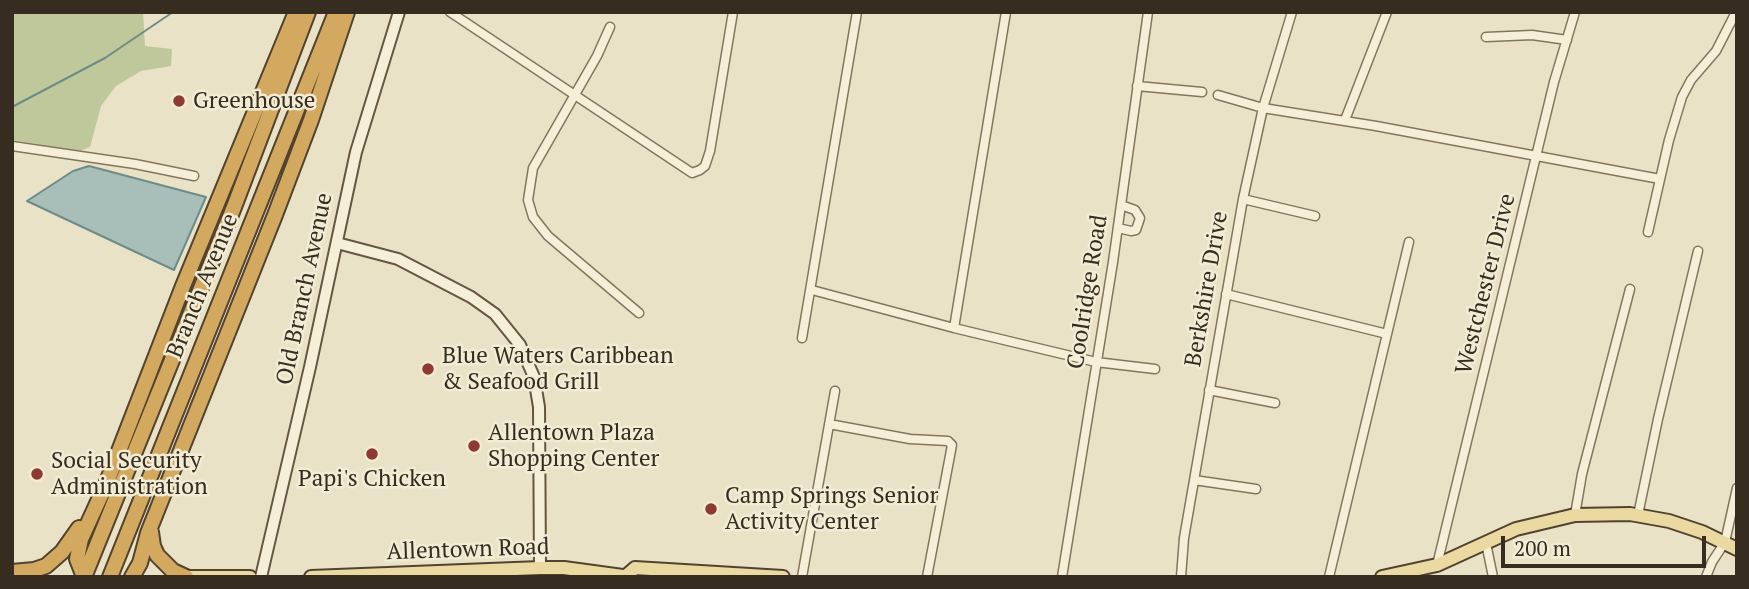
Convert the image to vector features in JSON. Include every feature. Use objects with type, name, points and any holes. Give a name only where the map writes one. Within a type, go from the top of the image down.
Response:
[{"type":"highway","points":[[84,577],[78,565],[79,544],[115,463],[183,286],[296,12]]},
{"type":"highway","name":"Branch Avenue","points":[[84,577],[234,207],[308,12]]},
{"type":"highway","name":"Branch Avenue","points":[[110,577],[336,12]]},
{"type":"highway","points":[[132,577],[140,563],[151,526],[279,204],[347,12]]},
{"type":"highway","points":[[12,574],[40,568],[51,563],[62,552],[89,513],[115,463]]},
{"type":"highway","points":[[151,526],[157,555],[173,571],[186,577]]},
{"type":"main road","name":"Old Branch Avenue","points":[[261,577],[356,152],[400,12]]},
{"type":"main road","points":[[337,243],[398,259],[471,296],[495,314],[520,345],[534,377],[539,407],[540,568]]},
{"type":"main road","points":[[1382,577],[1437,565],[1516,529],[1575,515],[1638,515],[1690,527],[1731,546]]},
{"type":"main road","name":"Allentown Road","points":[[311,577],[540,568],[628,576],[635,569],[783,577]]},
{"type":"main road","points":[[12,574],[39,577]]},
{"type":"main road","points":[[180,577],[250,577]]},
{"type":"street","points":[[450,12],[692,173],[701,170],[708,161],[733,12]]},
{"type":"street","points":[[802,338],[857,12]]},
{"type":"street","points":[[954,328],[1006,12]]},
{"type":"street","name":"Coolridge Road","points":[[1062,577],[1118,228],[1148,12]]},
{"type":"street","name":"Berkshire Drive","points":[[1181,577],[1182,550],[1243,199],[1263,108],[1292,12]]},
{"type":"street","points":[[1345,120],[1387,12]]},
{"type":"street","name":"Westchester Drive","points":[[1437,565],[1554,82],[1575,12]]},
{"type":"street","points":[[1648,232],[1675,120],[1688,85],[1716,51],[1733,15]]},
{"type":"street","points":[[610,27],[597,56],[533,168],[528,200],[540,227],[639,313]]},
{"type":"street","points":[[1486,37],[1532,36],[1567,40]]},
{"type":"street","points":[[1137,86],[1202,92]]},
{"type":"street","points":[[1218,95],[1263,108],[1345,120],[1660,179]]},
{"type":"street","points":[[12,146],[135,163],[194,176]]},
{"type":"street","points":[[1243,199],[1315,216]]},
{"type":"street","points":[[1118,228],[1136,230],[1140,218],[1135,210],[1121,205]]},
{"type":"street","points":[[1329,577],[1409,242]]},
{"type":"street","points":[[1638,515],[1698,251]]},
{"type":"street","points":[[1575,515],[1582,474],[1630,289]]},
{"type":"street","points":[[812,290],[1096,362],[1155,369]]},
{"type":"street","points":[[1226,294],[1387,334]]},
{"type":"street","points":[[1209,390],[1275,403]]},
{"type":"street","points":[[802,577],[835,391]]},
{"type":"street","points":[[830,424],[910,439],[948,441],[952,445],[927,577]]},
{"type":"street","points":[[1194,480],[1256,489]]},
{"type":"street","points":[[1706,577],[1712,562],[1731,546],[1737,488]]},
{"type":"street","points":[[1486,543],[1493,577]]},
{"type":"green space","points":[[12,12],[143,12],[145,46],[172,49],[171,66],[141,71],[116,86],[101,106],[90,147],[80,151],[12,140]]},
{"type":"water","points":[[89,166],[206,197],[174,270],[27,201],[73,171]]},
{"type":"waterway","points":[[12,107],[105,58],[173,12]]},
{"type":"place","name":"Greenhouse","points":[[179,101]]},
{"type":"place","name":"Blue Waters Caribbean & Seafood Grill","points":[[428,369]]},
{"type":"place","name":"Allentown Plaza Shopping Center","points":[[474,446]]},
{"type":"place","name":"Papi's Chicken","points":[[372,454]]},
{"type":"place","name":"Social Security Administration","points":[[37,474]]},
{"type":"place","name":"Camp Springs Senior Activity Center","points":[[711,509]]}]
